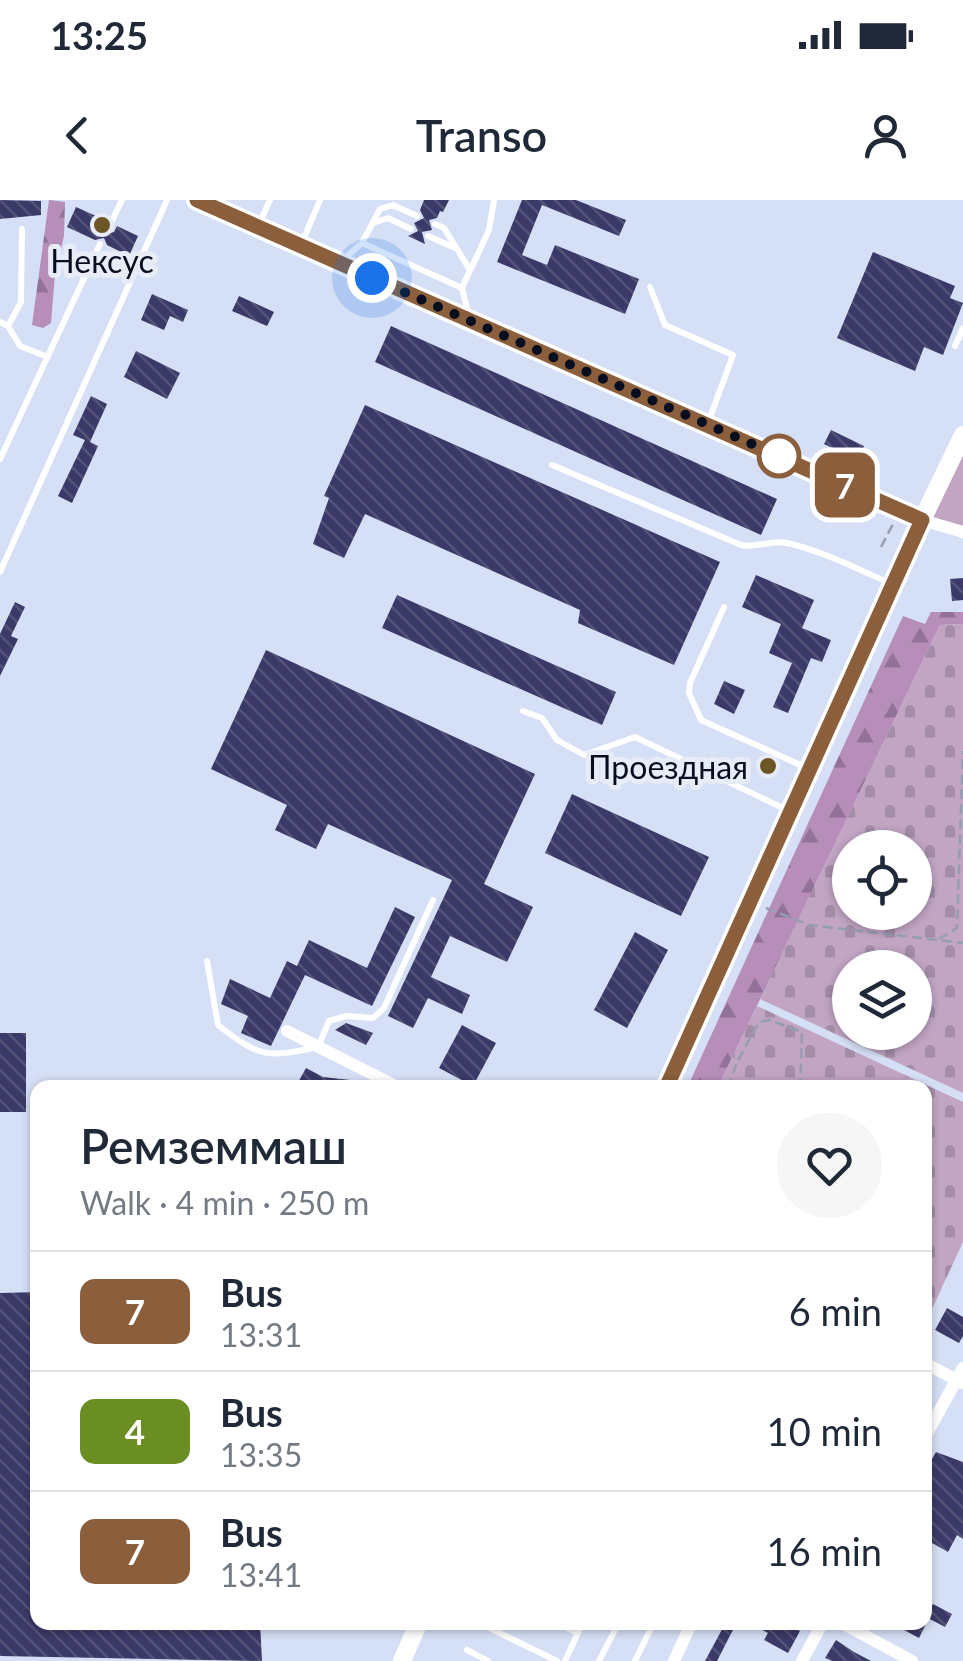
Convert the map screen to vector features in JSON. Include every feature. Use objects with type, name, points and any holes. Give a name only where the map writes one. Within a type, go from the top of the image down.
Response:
[{"type":"street","points":[[197,200],[223,205],[257,227],[470,322],[922,520],[963,532]]},
{"type":"street","points":[[670,1080],[963,437]]},
{"type":"street","points":[[287,1031],[384,1080]]},
{"type":"street","points":[[932,1366],[961,1377],[932,1425]]},
{"type":"street","points":[[402,1661],[416,1630]]},
{"type":"street","points":[[674,1661],[688,1630]]},
{"type":"street","points":[[802,1661],[818,1630]]},
{"type":"street","points":[[855,1630],[912,1661]]},
{"type":"lane","points":[[109,228],[122,200]]},
{"type":"lane","points":[[0,572],[167,200]]},
{"type":"lane","points":[[257,227],[270,200]]},
{"type":"lane","points":[[300,246],[320,200]]},
{"type":"lane","points":[[470,322],[462,288],[488,230],[494,200]]},
{"type":"lane","points":[[339,264],[362,243],[380,209],[393,205],[417,216]]},
{"type":"lane","points":[[372,224],[388,218],[411,229]]},
{"type":"lane","points":[[434,224],[444,228],[470,270]]},
{"type":"lane","points":[[22,228],[20,302],[4,324],[20,346],[48,357]]},
{"type":"lane","points":[[428,236],[458,249]]},
{"type":"lane","points":[[362,243],[462,288]]},
{"type":"lane","points":[[0,459],[100,244]]},
{"type":"lane","points":[[650,288],[665,325],[733,355],[708,424]]},
{"type":"lane","points":[[955,346],[963,328]]},
{"type":"lane","points":[[552,465],[741,545],[751,548],[773,540],[791,544],[893,584]]},
{"type":"lane","points":[[724,607],[690,683],[689,693],[702,720],[811,770]]},
{"type":"lane","points":[[523,712],[542,718],[558,740],[584,755],[635,737],[792,813]]},
{"type":"lane","points":[[208,961],[218,1025],[242,1044],[277,1056],[318,1047],[330,1021],[346,1016],[372,1018],[384,1008],[433,900]]},
{"type":"lane","points":[[495,1630],[561,1661],[580,1630]]},
{"type":"lane","points":[[571,1630],[578,1634]]},
{"type":"lane","points":[[599,1661],[615,1630]]},
{"type":"lane","points":[[635,1661],[650,1630]]},
{"type":"lane","points":[[467,1650],[488,1661]]},
{"type":"path","points":[[937,940],[957,928],[963,751]]},
{"type":"path","points":[[765,907],[809,925],[963,943]]},
{"type":"path","points":[[730,1080],[759,1022],[770,1020],[802,1032],[800,1080]]},
{"type":"green space","points":[[49,200],[65,202],[64,236],[55,274],[51,323],[43,328],[32,325]]},
{"type":"green space","points":[[963,453],[963,527],[933,518]]},
{"type":"green space","points":[[931,612],[963,612],[963,624],[940,625],[841,830],[832,830],[832,850],[721,1080],[691,1080],[903,616],[925,624]]},
{"type":"green space","points":[[963,624],[963,1093],[870,1050],[932,1050],[932,950],[832,950],[832,1032],[760,999],[832,849],[832,930],[932,930],[932,830],[841,830],[940,625]]},
{"type":"green space","points":[[757,1006],[832,1041],[832,1050],[851,1050],[916,1080],[721,1080]]},
{"type":"green space","points":[[932,1088],[963,1102],[963,1242],[932,1309]]},
{"type":"building","points":[[0,200],[41,201],[41,215],[0,219]]},
{"type":"building","points":[[424,200],[449,200],[437,218],[429,220],[432,230],[422,232],[425,244],[408,236],[418,231],[414,223],[424,218],[420,210]]},
{"type":"building","points":[[522,200],[576,200],[626,220],[619,236],[542,205],[522,255],[547,265],[555,245],[639,279],[625,314],[497,262]]},
{"type":"building","points":[[76,207],[105,220],[102,228],[107,234],[117,226],[138,236],[129,256],[107,245],[104,238],[95,240],[67,227]]},
{"type":"building","points":[[873,252],[955,286],[950,298],[963,303],[943,355],[924,347],[915,371],[837,338]]},
{"type":"building","points":[[152,294],[188,310],[183,322],[170,316],[164,330],[141,320]]},
{"type":"building","points":[[239,296],[274,312],[267,326],[232,311]]},
{"type":"building","points":[[391,326],[777,499],[761,535],[375,362]]},
{"type":"building","points":[[136,351],[180,373],[167,399],[124,377]]},
{"type":"building","points":[[91,396],[107,404],[90,442],[98,446],[72,503],[58,496],[85,440],[73,435]]},
{"type":"building","points":[[365,405],[720,562],[674,665],[578,623],[580,610],[365,514],[344,558],[313,544],[329,498],[324,496]]},
{"type":"building","points":[[831,430],[864,446],[857,460],[824,444]]},
{"type":"building","points":[[756,575],[814,600],[802,628],[831,640],[822,662],[811,658],[788,713],[773,707],[792,663],[769,653],[781,624],[742,607]]},
{"type":"building","points":[[963,578],[963,600],[952,601],[950,579]]},
{"type":"building","points":[[397,595],[616,692],[602,725],[382,628]]},
{"type":"building","points":[[15,602],[25,607],[11,636],[18,639],[0,676],[0,634]]},
{"type":"building","points":[[266,650],[535,774],[484,884],[533,907],[507,962],[450,936],[431,977],[470,995],[462,1014],[428,998],[413,1028],[388,1016],[452,880],[328,824],[316,849],[275,830],[287,805],[211,769]]},
{"type":"building","points":[[724,681],[745,690],[734,714],[714,704]]},
{"type":"building","points":[[572,794],[709,857],[681,916],[545,853]]},
{"type":"building","points":[[395,907],[415,917],[372,1006],[305,975],[271,1046],[241,1033],[248,1016],[221,1004],[230,979],[270,998],[287,961],[297,966],[309,940],[367,968]]},
{"type":"building","points":[[635,932],[668,950],[627,1028],[594,1010]]},
{"type":"building","points":[[346,1023],[373,1033],[366,1045],[335,1030]]},
{"type":"building","points":[[462,1025],[496,1043],[476,1080],[462,1080],[439,1068]]},
{"type":"building","points":[[0,1033],[26,1033],[26,1112],[0,1112]]},
{"type":"building","points":[[306,1068],[323,1077],[350,1080],[299,1080]]},
{"type":"building","points":[[30,1292],[30,1630],[260,1630],[262,1661],[0,1656],[0,1293]]},
{"type":"building","points":[[947,1308],[963,1317],[959,1343],[935,1330]]},
{"type":"building","points":[[936,1452],[963,1462],[963,1539],[957,1535],[948,1552],[932,1543],[932,1459]]},
{"type":"building","points":[[932,1606],[952,1614],[945,1627],[932,1620]]},
{"type":"building","points":[[722,1630],[733,1630],[717,1661],[705,1661]]},
{"type":"building","points":[[763,1630],[800,1631],[788,1653],[764,1640],[768,1633]]},
{"type":"building","points":[[904,1630],[923,1630],[919,1638]]},
{"type":"building","points":[[836,1640],[854,1652],[871,1661],[825,1658]]},
{"type":"bus line","name":"7","points":[[197,200],[922,520],[670,1080]]},
{"type":"place","name":"Нексус","points":[[102,225]]},
{"type":"place","name":"Проездная","points":[[768,766]]},
{"type":"route","points":[[372,278],[782,457],[779,456]]}]
